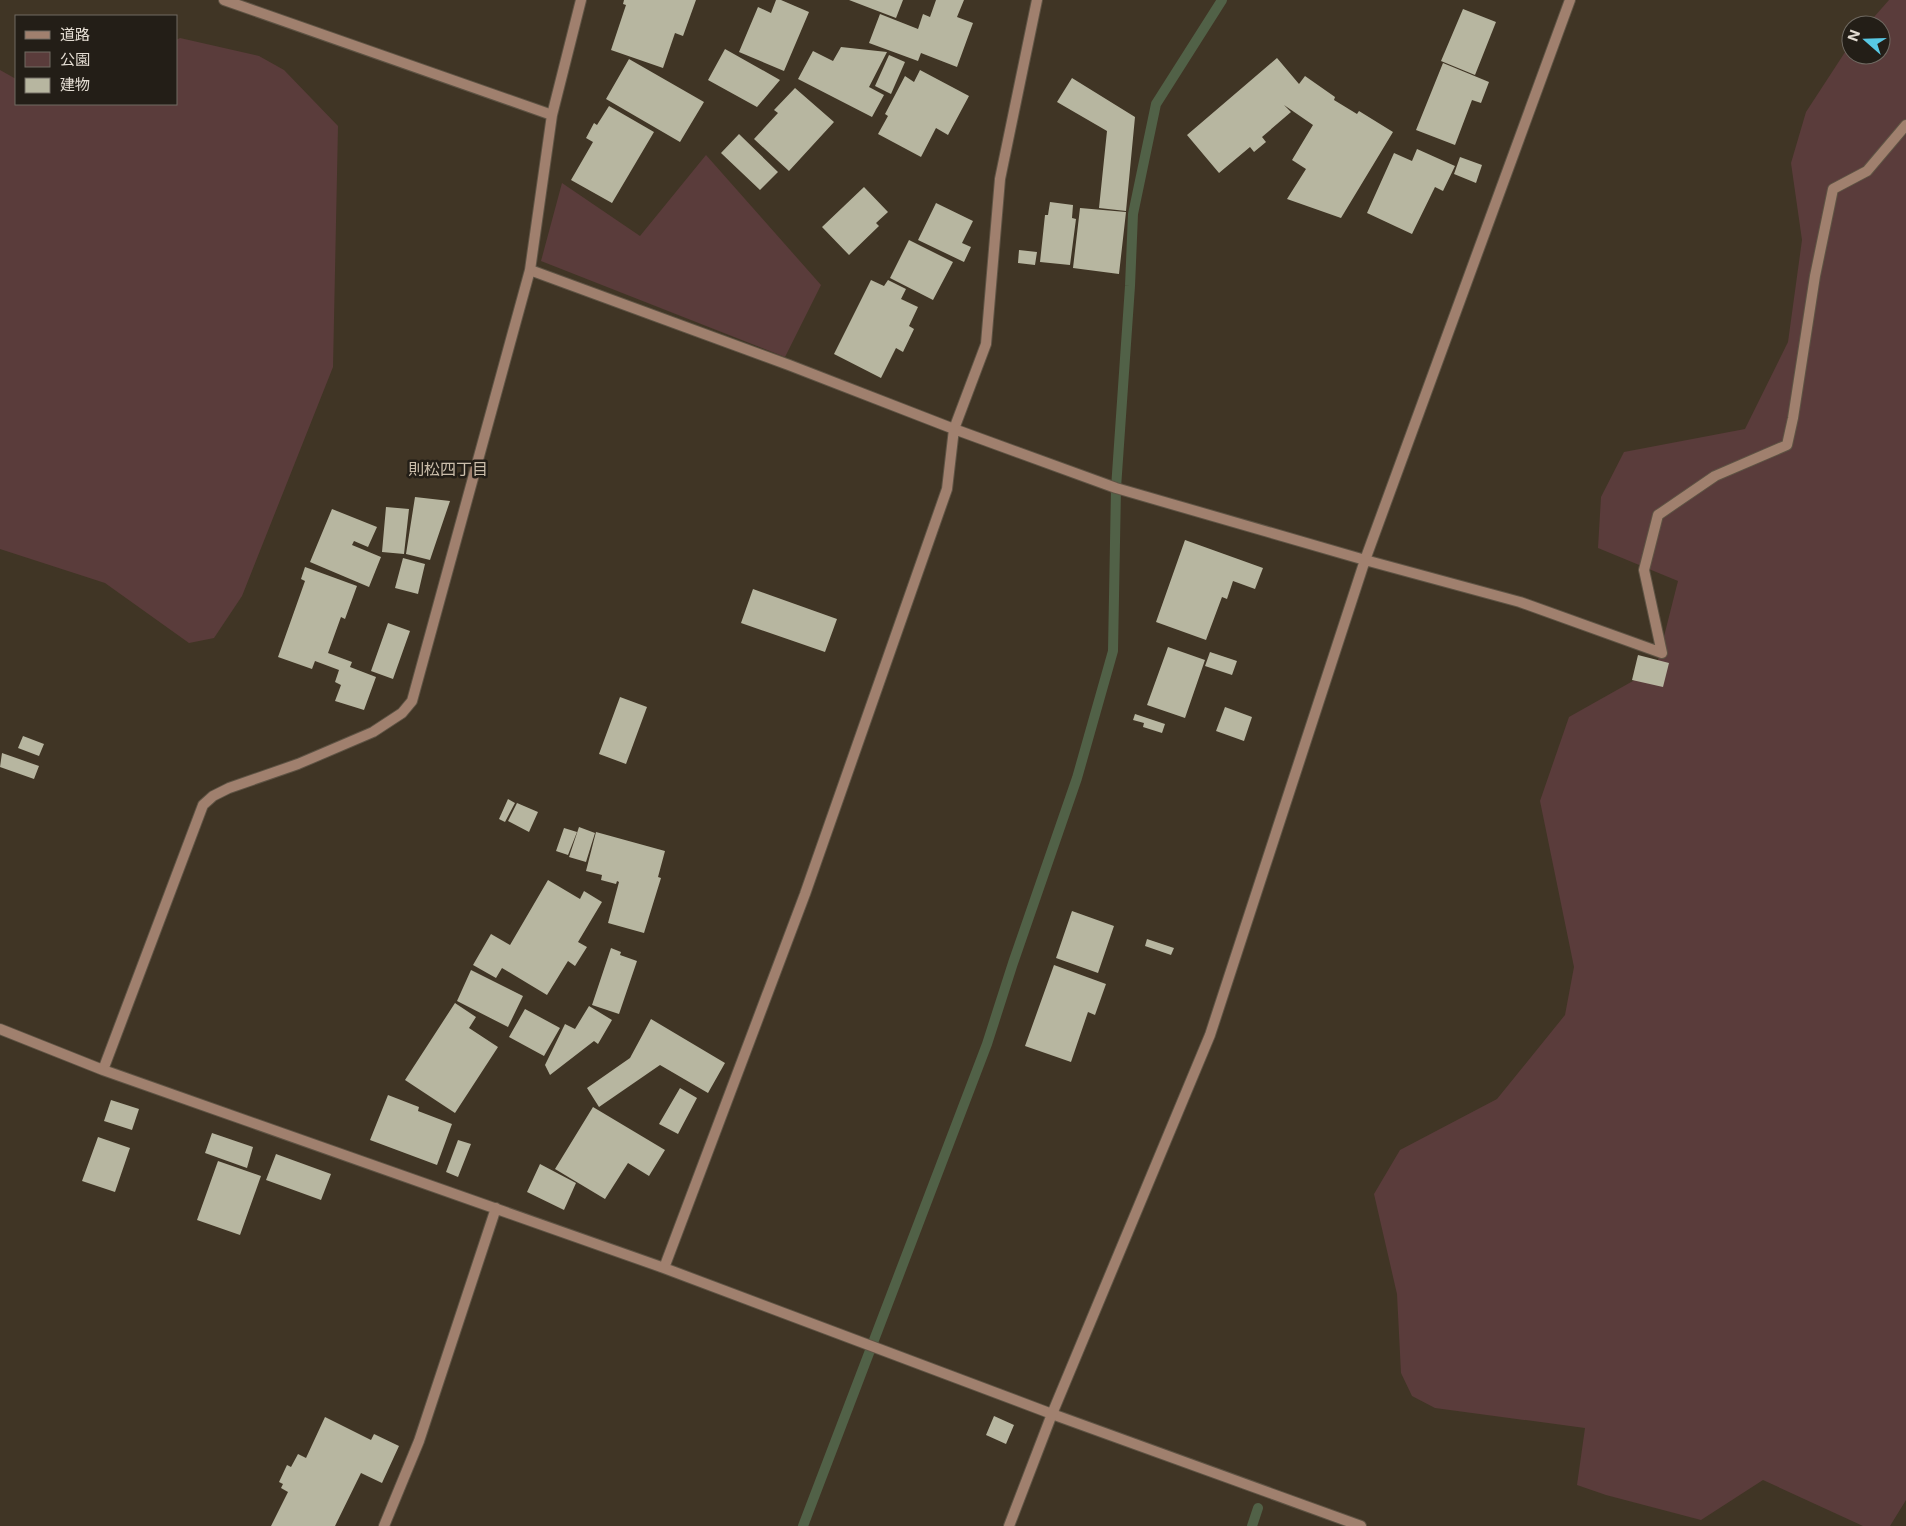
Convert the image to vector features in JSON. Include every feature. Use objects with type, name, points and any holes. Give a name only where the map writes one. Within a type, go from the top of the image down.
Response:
[{"type":"street","points":[[224,0],[552,115]]},
{"type":"street","points":[[102,1070],[203,805],[213,796],[229,788],[298,764],[373,732],[402,713],[412,701],[530,270],[552,115],[581,0]]},
{"type":"street","points":[[664,1268],[805,894],[948,489],[954,430],[986,344],[1000,179],[1037,0]]},
{"type":"street","points":[[1009,1526],[1052,1414],[1210,1035],[1365,560],[1570,0]]},
{"type":"street","points":[[530,270],[789,365],[954,430],[1116,488],[1365,560],[1520,602],[1662,653],[1644,570],[1658,515],[1715,476],[1787,445],[1793,418],[1815,276],[1833,189],[1867,171],[1906,125]]},
{"type":"street","points":[[0,1029],[102,1070],[664,1268],[1052,1414],[1361,1526]]},
{"type":"street","points":[[384,1526],[420,1441],[496,1208]]},
{"type":"green space","points":[[1889,0],[1906,0],[1906,1500],[1890,1526],[1863,1526],[1763,1480],[1701,1520],[1606,1495],[1577,1485],[1585,1428],[1435,1408],[1412,1396],[1401,1373],[1397,1294],[1374,1194],[1400,1150],[1497,1099],[1565,1015],[1574,967],[1540,801],[1569,717],[1656,668],[1678,581],[1598,548],[1601,497],[1624,452],[1745,429],[1788,342],[1802,240],[1791,163],[1806,112],[1841,58],[1841,65],[1891,65],[1891,15],[1876,15]]},
{"type":"green space","points":[[178,39],[259,56],[284,70],[338,126],[333,367],[242,596],[214,638],[189,643],[105,583],[0,549],[0,70],[15,78],[15,105],[178,105]]},
{"type":"green space","points":[[706,155],[821,285],[785,357],[541,261],[562,183],[640,236]]},
{"type":"building","points":[[624,0],[696,0],[683,36],[675,33],[663,68],[611,50],[626,5],[623,4]]},
{"type":"building","points":[[776,0],[781,0],[809,12],[784,71],[739,52],[758,7],[771,13]]},
{"type":"building","points":[[849,0],[903,0],[896,18]]},
{"type":"building","points":[[936,0],[964,0],[957,17],[973,23],[957,67],[921,53],[918,61],[869,43],[880,14],[918,29],[923,14],[930,17]]},
{"type":"building","points":[[1463,9],[1496,22],[1475,75],[1441,61]]},
{"type":"building","points":[[841,47],[887,52],[869,87],[884,95],[872,117],[798,79],[813,51],[833,61]]},
{"type":"building","points":[[725,49],[780,80],[757,107],[708,80]]},
{"type":"building","points":[[889,55],[905,62],[891,94],[875,86]]},
{"type":"building","points":[[1277,58],[1299,84],[1305,76],[1335,97],[1334,100],[1357,114],[1359,111],[1393,132],[1341,218],[1287,199],[1306,169],[1292,160],[1313,125],[1284,105],[1291,112],[1262,137],[1266,142],[1254,152],[1250,147],[1219,173],[1187,135]]},
{"type":"building","points":[[629,59],[704,102],[680,142],[606,99]]},
{"type":"building","points":[[1443,63],[1489,82],[1481,103],[1472,100],[1455,145],[1416,130]]},
{"type":"building","points":[[920,70],[969,96],[948,135],[936,128],[921,157],[878,134],[888,116],[885,114],[905,76],[914,82]]},
{"type":"building","points":[[1072,78],[1135,117],[1126,211],[1099,208],[1107,131],[1057,102]]},
{"type":"building","points":[[795,88],[834,122],[789,171],[754,139],[778,113],[774,110]]},
{"type":"building","points":[[609,106],[654,132],[612,203],[571,180],[593,142],[586,138],[594,123],[597,125]]},
{"type":"building","points":[[739,134],[778,172],[760,190],[721,153]]},
{"type":"building","points":[[1417,149],[1455,166],[1443,191],[1435,187],[1412,234],[1367,213],[1394,153],[1412,161]]},
{"type":"building","points":[[1460,157],[1482,165],[1476,183],[1454,174]]},
{"type":"building","points":[[864,187],[888,212],[876,223],[879,226],[849,255],[822,227]]},
{"type":"building","points":[[1050,202],[1073,205],[1072,218],[1076,219],[1070,265],[1040,262],[1045,215],[1048,215]]},
{"type":"building","points":[[936,203],[973,221],[962,243],[971,247],[964,262],[918,240]]},
{"type":"building","points":[[1080,208],[1126,212],[1119,274],[1073,268]]},
{"type":"building","points":[[909,240],[953,262],[933,300],[890,278]]},
{"type":"building","points":[[1019,250],[1037,252],[1035,265],[1018,263]]},
{"type":"building","points":[[871,280],[884,286],[888,280],[906,289],[901,299],[918,307],[909,326],[914,329],[903,352],[896,348],[881,378],[834,354]]},
{"type":"building","points":[[415,497],[450,501],[430,560],[406,554]]},
{"type":"building","points":[[386,507],[409,509],[404,554],[382,552]]},
{"type":"building","points":[[332,509],[377,527],[368,547],[354,541],[352,545],[381,557],[369,587],[310,562]]},
{"type":"building","points":[[1185,540],[1263,568],[1255,589],[1233,581],[1227,599],[1222,597],[1206,640],[1156,622]]},
{"type":"building","points":[[403,558],[425,564],[418,594],[395,588]]},
{"type":"building","points":[[305,567],[357,586],[345,619],[341,617],[328,653],[352,662],[350,667],[376,677],[364,710],[335,701],[341,685],[335,682],[339,670],[315,661],[312,669],[278,657],[305,581],[301,579]]},
{"type":"building","points":[[753,589],[837,619],[825,652],[741,623]]},
{"type":"building","points":[[388,623],[410,631],[393,679],[371,671]]},
{"type":"building","points":[[1168,647],[1205,660],[1185,718],[1147,705]]},
{"type":"building","points":[[1210,652],[1237,661],[1232,675],[1205,666]]},
{"type":"building","points":[[1638,655],[1669,663],[1663,687],[1632,680]]},
{"type":"building","points":[[620,697],[647,707],[626,764],[599,754]]},
{"type":"building","points":[[1225,707],[1252,717],[1244,741],[1216,731]]},
{"type":"building","points":[[1135,714],[1165,724],[1162,733],[1143,727],[1144,723],[1133,720]]},
{"type":"building","points":[[23,736],[44,744],[39,756],[18,748]]},
{"type":"building","points":[[2,753],[39,766],[34,779],[0,767]]},
{"type":"building","points":[[508,799],[515,803],[505,822],[499,819]]},
{"type":"building","points":[[517,803],[538,812],[529,832],[508,821]]},
{"type":"building","points":[[579,827],[595,833],[586,862],[569,857]]},
{"type":"building","points":[[564,828],[577,832],[568,855],[556,851]]},
{"type":"building","points":[[596,832],[665,851],[658,877],[661,878],[644,933],[608,923],[619,882],[617,881],[616,884],[601,880],[602,875],[586,871]]},
{"type":"building","points":[[548,880],[580,899],[584,891],[602,902],[578,942],[587,947],[575,966],[568,961],[547,995],[502,968],[496,978],[473,965],[491,934],[510,945]]},
{"type":"building","points":[[1072,911],[1114,926],[1098,973],[1056,958]]},
{"type":"building","points":[[1147,939],[1174,948],[1171,955],[1145,946]]},
{"type":"building","points":[[611,948],[621,952],[620,955],[637,961],[619,1014],[592,1005]]},
{"type":"building","points":[[1054,965],[1106,984],[1095,1015],[1088,1012],[1071,1062],[1025,1046]]},
{"type":"building","points":[[471,970],[523,996],[508,1027],[457,1001]]},
{"type":"building","points":[[455,1003],[476,1017],[469,1028],[498,1047],[455,1113],[405,1080]]},
{"type":"building","points":[[589,1006],[612,1020],[598,1044],[594,1041],[550,1075],[545,1065],[565,1024],[575,1029]]},
{"type":"building","points":[[525,1009],[560,1028],[544,1056],[509,1037]]},
{"type":"building","points":[[651,1019],[725,1063],[708,1093],[660,1065],[599,1107],[587,1088],[630,1058]]},
{"type":"building","points":[[680,1088],[697,1098],[678,1134],[659,1124]]},
{"type":"building","points":[[388,1095],[419,1107],[418,1111],[452,1124],[437,1165],[370,1140]]},
{"type":"building","points":[[111,1100],[139,1109],[132,1130],[104,1121]]},
{"type":"building","points":[[593,1107],[665,1150],[649,1176],[628,1163],[605,1199],[555,1169]]},
{"type":"building","points":[[212,1133],[253,1147],[247,1168],[205,1153]]},
{"type":"building","points":[[98,1137],[130,1148],[115,1192],[82,1181]]},
{"type":"building","points":[[458,1140],[471,1144],[458,1177],[446,1172]]},
{"type":"building","points":[[276,1154],[331,1174],[321,1200],[266,1180]]},
{"type":"building","points":[[218,1161],[261,1176],[240,1235],[197,1220]]},
{"type":"building","points":[[540,1164],[576,1183],[564,1210],[527,1192]]},
{"type":"building","points":[[994,1416],[1014,1425],[1006,1444],[986,1435]]},
{"type":"building","points":[[325,1417],[371,1440],[374,1434],[399,1446],[382,1483],[361,1473],[335,1526],[271,1526],[288,1492],[281,1488],[283,1484],[279,1482],[287,1465],[291,1467],[298,1454],[306,1458]]},
{"type":"waterway","points":[[803,1526],[987,1044],[1077,778],[1113,651],[1116,488],[1133,214],[1156,104],[1222,0]]},
{"type":"waterway","points":[[1252,1526],[1258,1508]]},
{"type":"district","name":"則松四丁目","points":[[448,469]]}]
